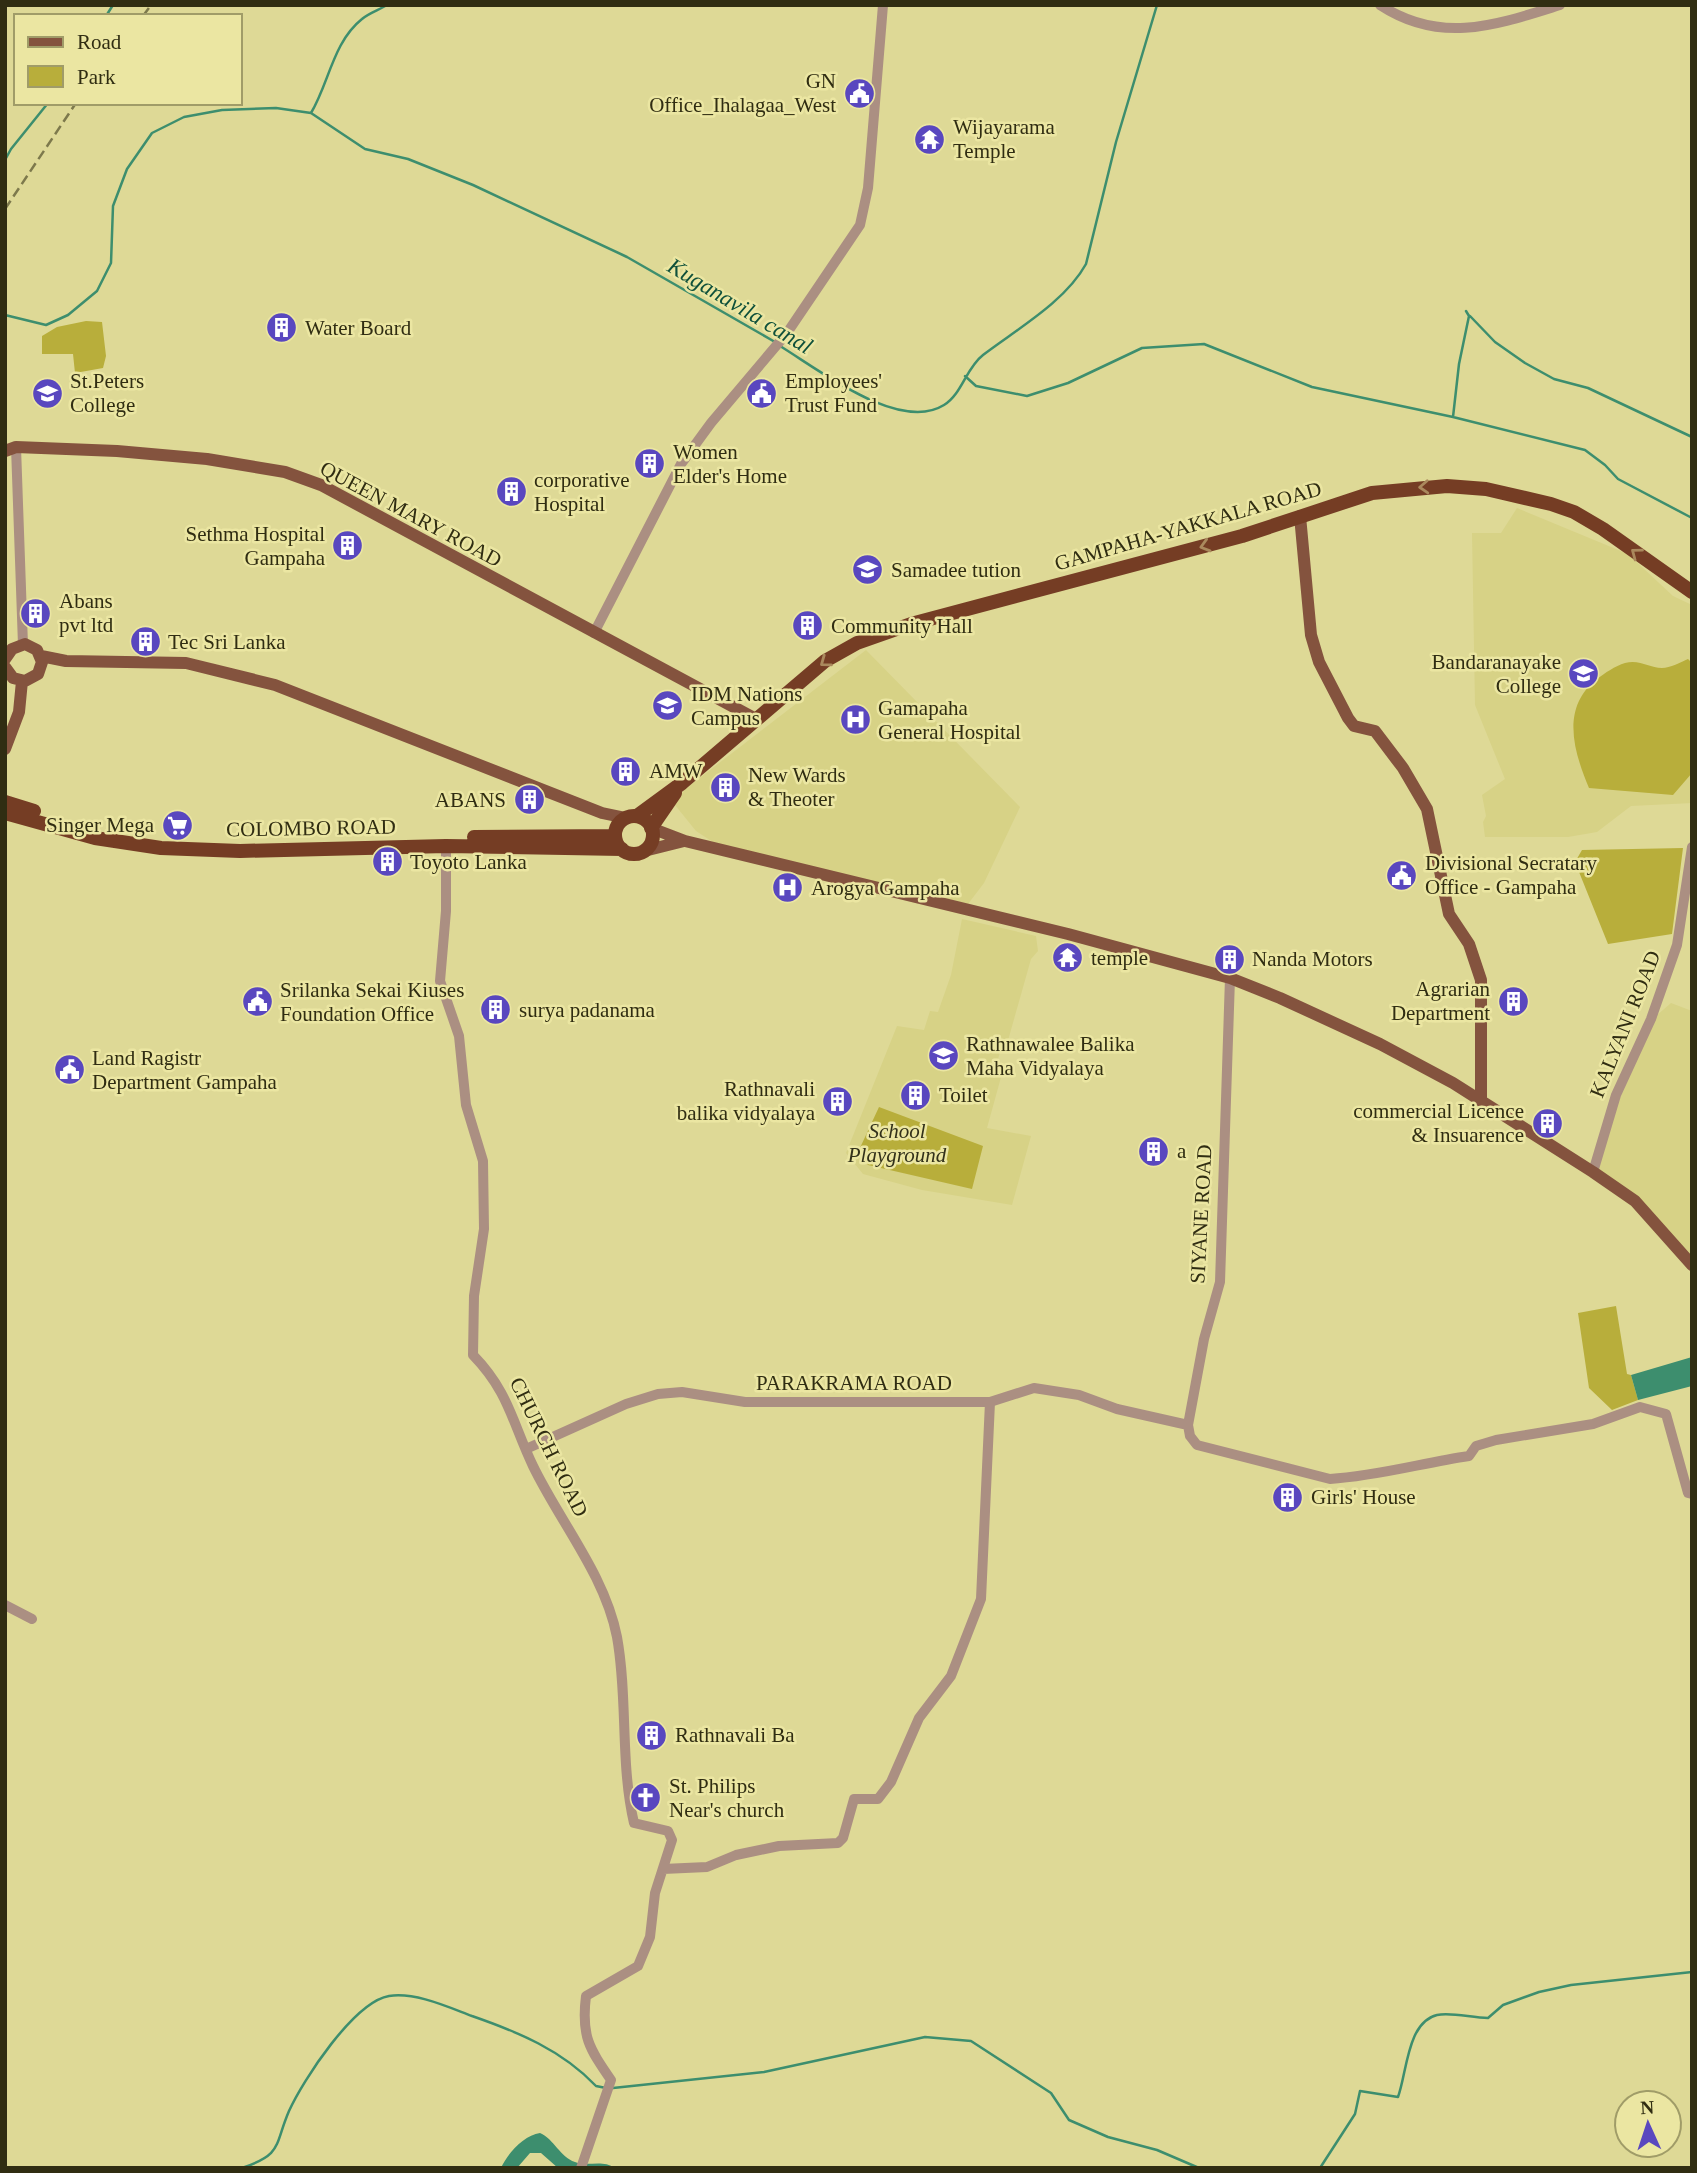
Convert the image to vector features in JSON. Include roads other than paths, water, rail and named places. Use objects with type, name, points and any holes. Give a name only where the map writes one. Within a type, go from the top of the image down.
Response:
[{"type":"highway","name":"GAMPAHA-YAKKALA ROAD","points":[[631,817],[682,783],[825,661],[856,643],[911,624],[1194,549],[1383,492],[1416,487],[1486,489],[1574,512],[1603,529],[1692,592]]},
{"type":"highway","name":"GAMPAHA-YAKKALA ROAD","points":[[651,828],[682,783]]},
{"type":"highway","name":"COLOMBO ROAD","points":[[5,802],[110,832],[194,845]]},
{"type":"highway","name":"COLOMBO ROAD","points":[[5,813],[108,841],[194,845],[572,838],[615,833]]},
{"type":"highway","points":[[631,817],[651,828],[651,843],[644,850],[630,853],[622,849],[615,833],[631,817]]},
{"type":"highway","name":"COLOMBO ROAD","points":[[446,841],[622,849]]},
{"type":"main road","name":"QUEEN MARY ROAD","points":[[11,449],[151,453],[285,472],[321,485],[756,719]]},
{"type":"main road","points":[[1300,516],[1311,635],[1319,663],[1348,718],[1354,726],[1375,731],[1403,768],[1427,809],[1449,914],[1469,943],[1477,964],[1483,996],[1480,1101]]},
{"type":"main road","points":[[6,654],[23,645],[34,648],[41,656],[66,661],[186,663],[275,685],[602,813],[631,817]]},
{"type":"main road","points":[[40,672],[41,656]]},
{"type":"main road","points":[[5,667],[10,676],[22,681],[32,680],[40,672],[66,661]]},
{"type":"main road","points":[[5,749],[19,712],[22,681]]},
{"type":"main road","points":[[602,813],[615,833]]},
{"type":"main road","points":[[651,828],[685,841],[1056,931],[1230,978],[1380,1044],[1480,1101],[1635,1201],[1692,1265]]},
{"type":"main road","points":[[644,850],[685,841]]},
{"type":"street","points":[[594,633],[681,464],[711,423],[787,333],[860,225],[868,188],[884,5]]},
{"type":"street","points":[[1380,5],[1416,24],[1458,29],[1506,23],[1560,5]]},
{"type":"street","points":[[11,449],[23,645]]},
{"type":"street","name":"CHURCH ROAD","points":[[446,841],[446,911],[440,981],[459,1036],[466,1105],[483,1161],[484,1229],[474,1296],[473,1355],[495,1378],[512,1411],[526,1449],[565,1526],[595,1577],[613,1621],[634,1823],[662,1829],[671,1835],[655,1893],[650,1937],[638,1966],[586,1996],[583,2028],[590,2050],[611,2080],[581,2168]]},
{"type":"street","name":"KALYANI ROAD","points":[[1593,1172],[1616,1095],[1651,1019],[1677,945],[1692,847]]},
{"type":"street","name":"SIYANE ROAD","points":[[1188,1425],[1204,1339],[1220,1282],[1230,978]]},
{"type":"street","name":"PARAKRAMA ROAD","points":[[526,1449],[626,1404],[658,1394],[682,1392],[745,1402],[990,1402],[1034,1388],[1079,1395],[1117,1409],[1188,1425]]},
{"type":"street","points":[[663,1869],[707,1867],[736,1855],[779,1846],[838,1843],[843,1838],[854,1799],[878,1798],[883,1794],[919,1718],[951,1676],[981,1599],[990,1402]]},
{"type":"street","points":[[1188,1425],[1190,1436],[1197,1446],[1330,1479],[1388,1474],[1469,1456],[1476,1446],[1496,1440],[1594,1424],[1640,1407],[1665,1415],[1688,1493],[1692,1494]]},
{"type":"street","points":[[5,1605],[32,1619]]},
{"type":"waterway","points":[[107,14],[113,5]]},
{"type":"waterway","points":[[311,113],[344,39],[362,19],[387,5]]},
{"type":"waterway","name":"Kuganavila canal","points":[[780,346],[859,395],[882,405],[905,411],[926,411],[950,400],[977,360],[1053,303],[1066,291],[1086,264],[1116,142],[1157,5]]},
{"type":"waterway","points":[[5,160],[46,105]]},
{"type":"waterway","name":"Kuganavila canal","points":[[5,315],[46,325],[68,315],[97,291],[111,263],[113,206],[127,169],[152,133],[184,117],[222,110],[276,108],[311,113],[365,149],[408,159],[473,185],[627,257],[775,342]]},
{"type":"waterway","points":[[1466,311],[1469,316],[1459,364],[1453,417],[1585,450],[1618,479],[1692,518]]},
{"type":"waterway","points":[[1470,316],[1495,342],[1554,379],[1588,388],[1692,437]]},
{"type":"waterway","points":[[965,376],[976,386],[1027,396],[1068,383],[1142,348],[1204,344],[1312,387],[1453,417]]},
{"type":"waterway","points":[[1320,2168],[1355,2114],[1360,2091],[1398,2097],[1414,2038],[1427,2020],[1443,2014],[1488,2018],[1503,2005],[1539,1992],[1571,1985],[1692,1972]]},
{"type":"waterway","points":[[242,2168],[271,2153],[296,2097],[331,2044],[361,2012],[375,2001],[389,1996],[410,1996],[432,2001],[506,2029],[554,2052],[596,2086],[606,2088]]},
{"type":"waterway","points":[[613,2088],[764,2072],[925,2037],[971,2041],[1051,2093],[1069,2120],[1108,2137],[1157,2150],[1199,2168]]},
{"type":"railway","points":[[144,14],[151,5]]},
{"type":"railway","points":[[5,209],[75,105]]},
{"type":"place","name":"GN Office_Ihalagaa_West","points":[[859,93]]},
{"type":"place","name":"Wijayarama Temple","points":[[930,139]]},
{"type":"place","name":"Water Board","points":[[282,328]]},
{"type":"place","name":"St.Peters College","points":[[47,393]]},
{"type":"place","name":"Employees' Trust Fund","points":[[762,393]]},
{"type":"place","name":"Women Elder's Home","points":[[650,464]]},
{"type":"place","name":"corporative Hospital","points":[[511,492]]},
{"type":"place","name":"Sethma Hospital Gampaha","points":[[348,546]]},
{"type":"place","name":"Samadee tution","points":[[868,570]]},
{"type":"place","name":"Abans pvt ltd","points":[[36,613]]},
{"type":"place","name":"Community Hall","points":[[808,626]]},
{"type":"place","name":"Tec Sri Lanka","points":[[145,642]]},
{"type":"place","name":"Bandaranayake College","points":[[1584,674]]},
{"type":"place","name":"IDM Nations Campus","points":[[668,706]]},
{"type":"place","name":"Gamapaha General Hospital","points":[[855,720]]},
{"type":"place","name":"AMW","points":[[626,771]]},
{"type":"place","name":"New Wards & Theoter","points":[[725,787]]},
{"type":"place","name":"ABANS","points":[[529,800]]},
{"type":"place","name":"Singer Mega","points":[[177,825]]},
{"type":"place","name":"Toyoto Lanka","points":[[387,862]]},
{"type":"place","name":"Divisional Secratary Office - Gampaha","points":[[1402,875]]},
{"type":"place","name":"Arogya Gampaha","points":[[788,888]]},
{"type":"place","name":"temple","points":[[1068,958]]},
{"type":"place","name":"Nanda Motors","points":[[1229,959]]},
{"type":"place","name":"Agrarian Department","points":[[1513,1001]]},
{"type":"place","name":"Srilanka Sekai Kiuses Foundation Office","points":[[257,1002]]},
{"type":"place","name":"surya padanama","points":[[496,1010]]},
{"type":"place","name":"Rathnawalee Balika Maha Vidyalaya","points":[[943,1056]]},
{"type":"place","name":"Land Ragistr Department Gampaha","points":[[69,1070]]},
{"type":"place","name":"Toilet","points":[[916,1095]]},
{"type":"place","name":"Rathnavali balika vidyalaya","points":[[838,1101]]},
{"type":"place","name":"commercial Licence & Insuarence","points":[[1547,1123]]},
{"type":"place","name":"a","points":[[1154,1151]]},
{"type":"place","name":"Girls' House","points":[[1288,1497]]},
{"type":"place","name":"Rathnavali Ba","points":[[652,1735]]},
{"type":"place","name":"St. Philips Near's church","points":[[646,1798]]},
{"type":"park label","name":"School Playground","points":[[897,1143]]}]
